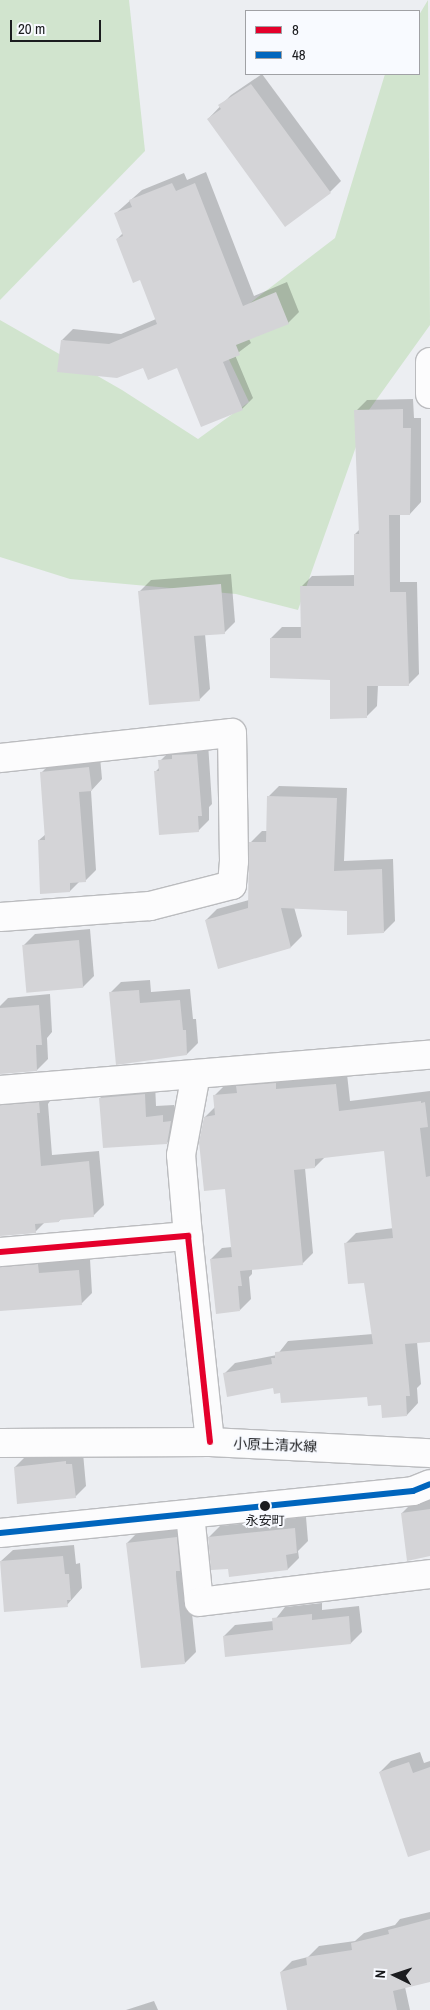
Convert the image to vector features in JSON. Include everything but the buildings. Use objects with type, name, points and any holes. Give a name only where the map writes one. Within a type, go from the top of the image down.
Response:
[{"type":"street","points":[[430,362],[430,394]]},
{"type":"street","points":[[0,758],[232,733],[234,861],[232,885],[150,906],[0,917]]},
{"type":"street","points":[[0,1090],[430,1055]]},
{"type":"street","points":[[196,1074],[181,1155],[210,1442]]},
{"type":"street","points":[[0,1252],[188,1236]]},
{"type":"street","name":"小原土清水線","points":[[0,1443],[210,1442],[430,1453]]},
{"type":"street","points":[[0,1534],[413,1491],[430,1484]]},
{"type":"street","points":[[190,1514],[199,1602],[430,1574]]},
{"type":"green space","points":[[0,0],[129,0],[145,151],[0,300]]},
{"type":"green space","points":[[428,0],[430,325],[369,410],[298,610],[236,594],[70,579],[0,557],[0,320],[122,390],[198,439],[249,402],[215,330],[335,238],[385,75],[420,75],[420,13]]},
{"type":"transit line","name":"8","points":[[0,1252],[188,1236],[210,1442]]},
{"type":"transit line","name":"48","points":[[0,1533],[413,1491],[430,1484]]},
{"type":"place","name":"永安町","points":[[265,1506]]}]
